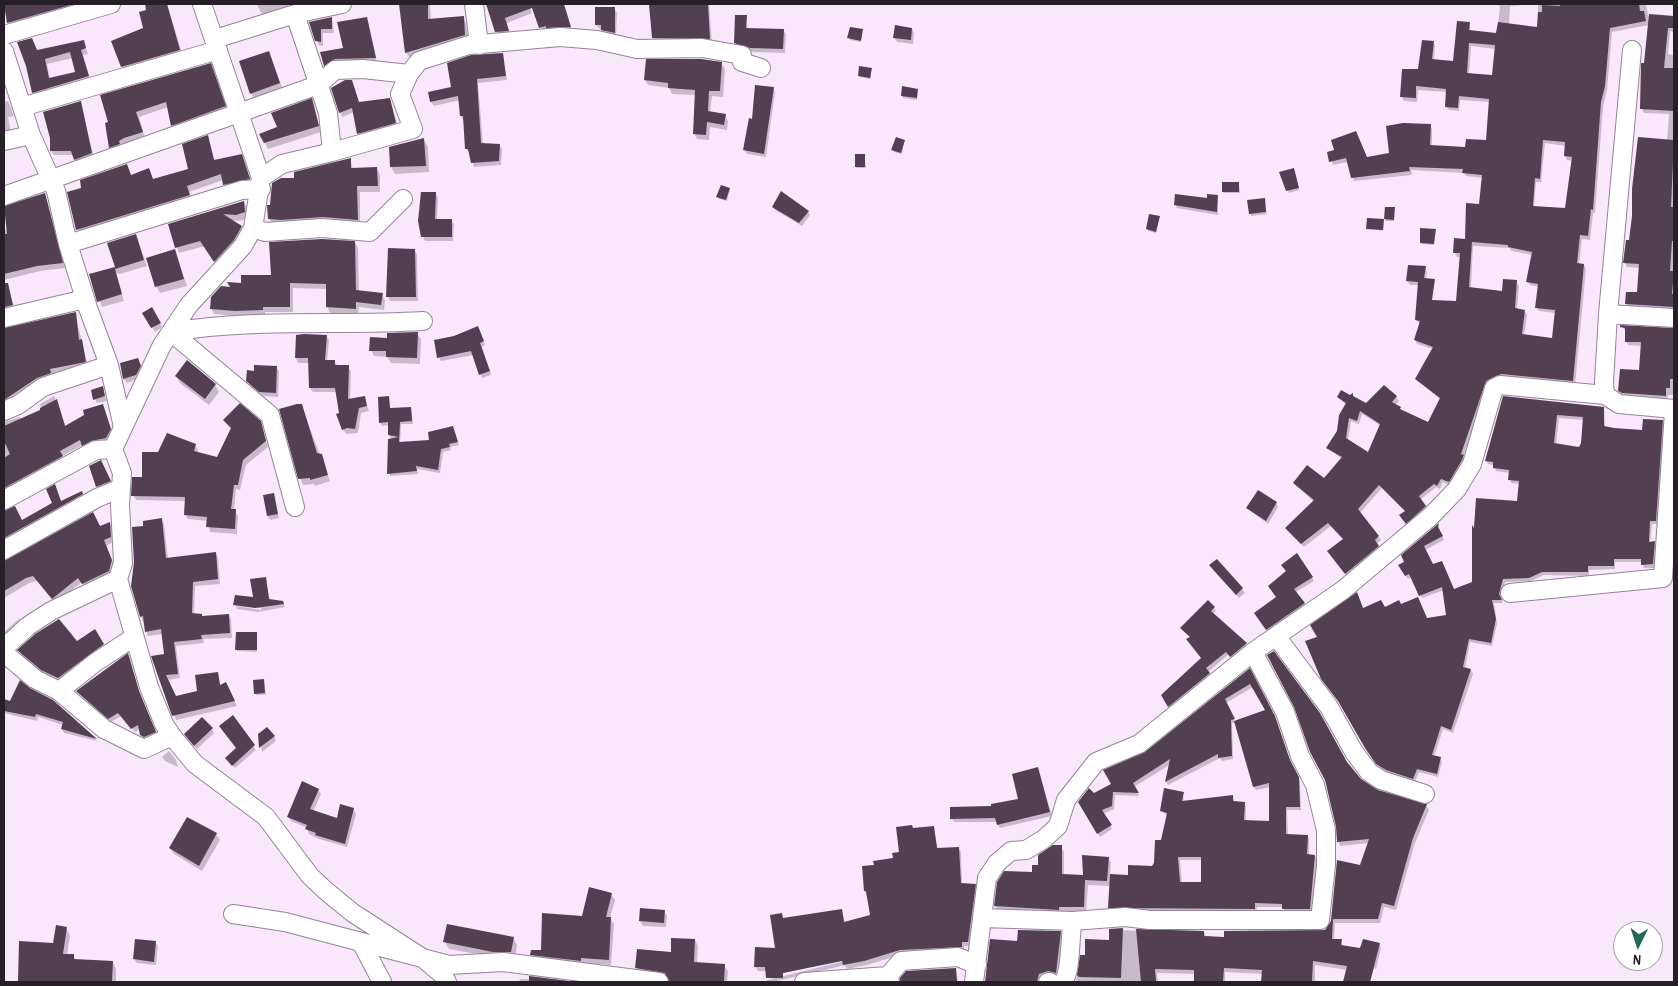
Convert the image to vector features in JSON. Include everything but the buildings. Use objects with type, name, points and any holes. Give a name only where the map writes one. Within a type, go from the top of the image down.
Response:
[{"type":"street","points":[[4,35],[111,4]]},
{"type":"street","points":[[202,4],[240,114],[261,184],[253,228],[243,246],[189,305],[162,345],[113,449],[122,473],[120,505],[124,563],[118,579],[134,637],[158,711],[172,736],[195,764],[266,817],[310,876],[326,891],[353,913],[424,959],[443,975],[447,982]]},
{"type":"street","points":[[22,107],[216,45],[295,14],[342,4]]},
{"type":"street","points":[[474,4],[479,45]]},
{"type":"street","points":[[295,14],[328,113],[332,152]]},
{"type":"street","points":[[68,244],[261,184],[282,164],[413,129],[400,94],[409,74],[419,61],[452,49],[560,37],[597,40],[637,49],[702,48],[742,55],[742,62],[762,68]]},
{"type":"street","points":[[1605,395],[1608,314],[1632,50]]},
{"type":"street","points":[[5,57],[32,135],[51,177],[68,244],[85,299],[109,365],[123,427]]},
{"type":"street","points":[[4,196],[51,177],[240,114],[318,85],[335,70],[363,69],[409,74]]},
{"type":"street","points":[[4,141],[32,135]]},
{"type":"street","points":[[253,228],[265,232],[322,228],[370,232],[403,199]]},
{"type":"street","points":[[4,318],[85,299]]},
{"type":"street","points":[[1608,314],[1674,318]]},
{"type":"street","points":[[171,332],[202,326],[339,321],[366,324],[423,321]]},
{"type":"street","points":[[171,332],[270,415],[295,507]]},
{"type":"street","points":[[4,411],[18,405],[43,387],[109,365]]},
{"type":"street","points":[[976,974],[987,878],[997,863],[1011,851],[1026,850],[1038,843],[1058,826],[1066,800],[1096,762],[1138,744],[1253,652],[1343,590],[1416,529],[1457,489],[1472,464],[1494,388],[1500,385],[1605,395],[1619,404],[1674,410],[1669,577],[1510,593]]},
{"type":"street","points":[[4,500],[96,450],[113,449]]},
{"type":"street","points":[[4,550],[97,498],[121,488]]},
{"type":"street","points":[[4,648],[28,626],[51,611],[118,579]]},
{"type":"street","points":[[1276,636],[1329,707],[1354,752],[1369,772],[1381,780],[1426,794]]},
{"type":"street","points":[[59,691],[96,662],[134,637]]},
{"type":"street","points":[[983,918],[1073,921],[1125,917],[1150,920],[1320,920],[1326,866],[1326,830],[1315,785],[1300,756],[1285,712],[1253,652]]},
{"type":"street","points":[[4,653],[35,679],[59,691],[104,729],[144,749],[172,736]]},
{"type":"street","points":[[233,914],[285,922],[448,965],[503,962],[660,982]]},
{"type":"street","points":[[1063,982],[1067,976],[1073,921]]},
{"type":"street","points":[[361,942],[382,982]]},
{"type":"street","points":[[804,982],[889,979],[901,961],[958,958],[976,974]]}]
